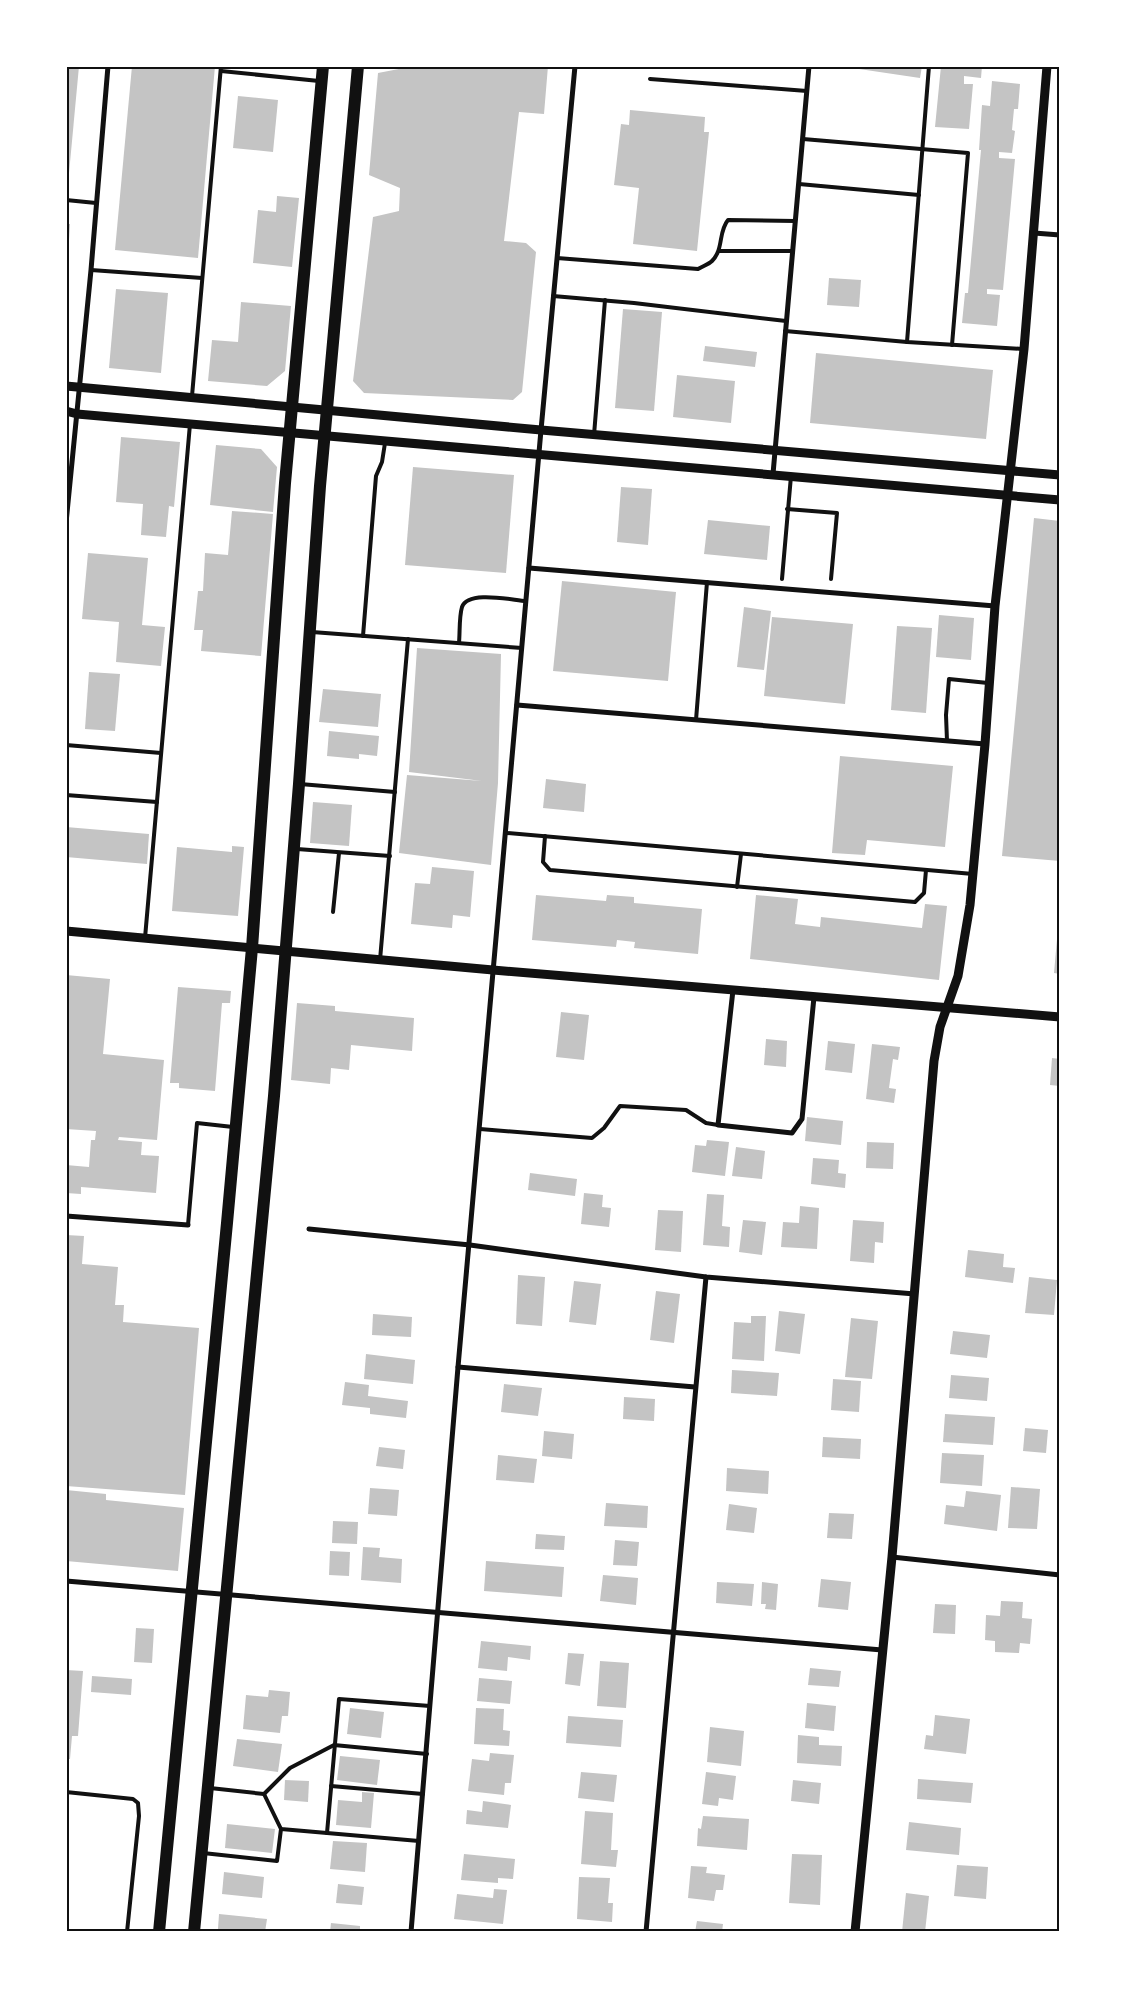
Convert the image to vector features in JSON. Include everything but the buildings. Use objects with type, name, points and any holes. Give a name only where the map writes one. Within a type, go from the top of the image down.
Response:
[{"type":"main road","points":[[159,1932],[252,948],[289,432],[323,66]]},
{"type":"main road","points":[[194,1932],[286,951],[327,409],[358,66]]},
{"type":"street","points":[[66,523],[69,466],[80,386],[108,66]]},
{"type":"street","points":[[411,1932],[458,1367],[575,66]]},
{"type":"street","points":[[773,474],[809,66]]},
{"type":"street","points":[[855,1932],[892,1557],[934,1061],[940,1028],[961,964],[973,874],[995,606],[1024,349],[1047,66]]},
{"type":"street","points":[[1034,233],[1060,235]]},
{"type":"street","points":[[66,386],[192,396],[594,435],[1060,475]]},
{"type":"street","points":[[66,411],[77,414],[1060,500]]},
{"type":"street","points":[[529,568],[995,606]]},
{"type":"street","points":[[517,705],[985,744]]},
{"type":"street","points":[[66,931],[493,970],[1060,1017]]},
{"type":"street","points":[[733,990],[718,1125],[792,1133],[802,1119],[814,997]]},
{"type":"street","points":[[66,1216],[188,1225]]},
{"type":"street","points":[[309,1229],[470,1245],[706,1277],[915,1294]]},
{"type":"street","points":[[646,1932],[706,1277]]},
{"type":"street","points":[[458,1367],[695,1387]]},
{"type":"street","points":[[892,1557],[1060,1575]]},
{"type":"street","points":[[66,1581],[673,1634],[882,1650]]},
{"type":"lane","points":[[907,342],[929,66]]},
{"type":"lane","points":[[192,396],[221,69],[322,81]]},
{"type":"lane","points":[[650,80],[807,91]]},
{"type":"lane","points":[[803,139],[968,153],[952,345]]},
{"type":"lane","points":[[799,184],[918,195]]},
{"type":"lane","points":[[66,200],[96,203]]},
{"type":"lane","points":[[557,258],[698,269],[712,261],[719,251],[723,226],[728,220],[795,221]]},
{"type":"lane","points":[[719,251],[793,251]]},
{"type":"lane","points":[[91,270],[202,278]]},
{"type":"lane","points":[[553,296],[605,300],[786,321]]},
{"type":"lane","points":[[594,435],[605,300]]},
{"type":"lane","points":[[785,331],[907,342],[1024,349]]},
{"type":"lane","points":[[145,938],[190,424]]},
{"type":"lane","points":[[363,636],[376,476],[382,462],[386,440]]},
{"type":"lane","points":[[782,580],[791,476]]},
{"type":"lane","points":[[787,509],[837,513],[831,579]]},
{"type":"lane","points":[[696,720],[707,582]]},
{"type":"lane","points":[[459,643],[462,605],[468,599],[479,597],[526,601]]},
{"type":"lane","points":[[310,632],[522,648]]},
{"type":"lane","points":[[380,960],[408,639]]},
{"type":"lane","points":[[947,741],[946,715],[949,679],[990,683]]},
{"type":"lane","points":[[66,745],[162,754]]},
{"type":"lane","points":[[299,784],[395,792]]},
{"type":"lane","points":[[66,795],[157,802]]},
{"type":"lane","points":[[507,833],[973,874]]},
{"type":"lane","points":[[545,836],[542,862],[550,870],[915,902],[924,893],[926,870]]},
{"type":"lane","points":[[294,849],[390,856]]},
{"type":"lane","points":[[334,912],[339,853]]},
{"type":"lane","points":[[737,886],[741,854]]},
{"type":"lane","points":[[480,1129],[592,1138],[604,1128],[620,1106],[686,1110],[706,1123],[718,1125]]},
{"type":"lane","points":[[188,1225],[197,1123],[236,1127]]},
{"type":"lane","points":[[327,1833],[339,1699],[431,1706]]},
{"type":"lane","points":[[264,1794],[290,1768],[334,1745],[427,1754]]},
{"type":"lane","points":[[331,1786],[423,1794]]},
{"type":"lane","points":[[208,1788],[264,1794]]},
{"type":"lane","points":[[66,1792],[133,1799],[138,1803],[139,1816],[127,1932]]},
{"type":"lane","points":[[201,1853],[277,1861],[281,1829],[264,1794]]},
{"type":"lane","points":[[281,1829],[419,1842]]}]
